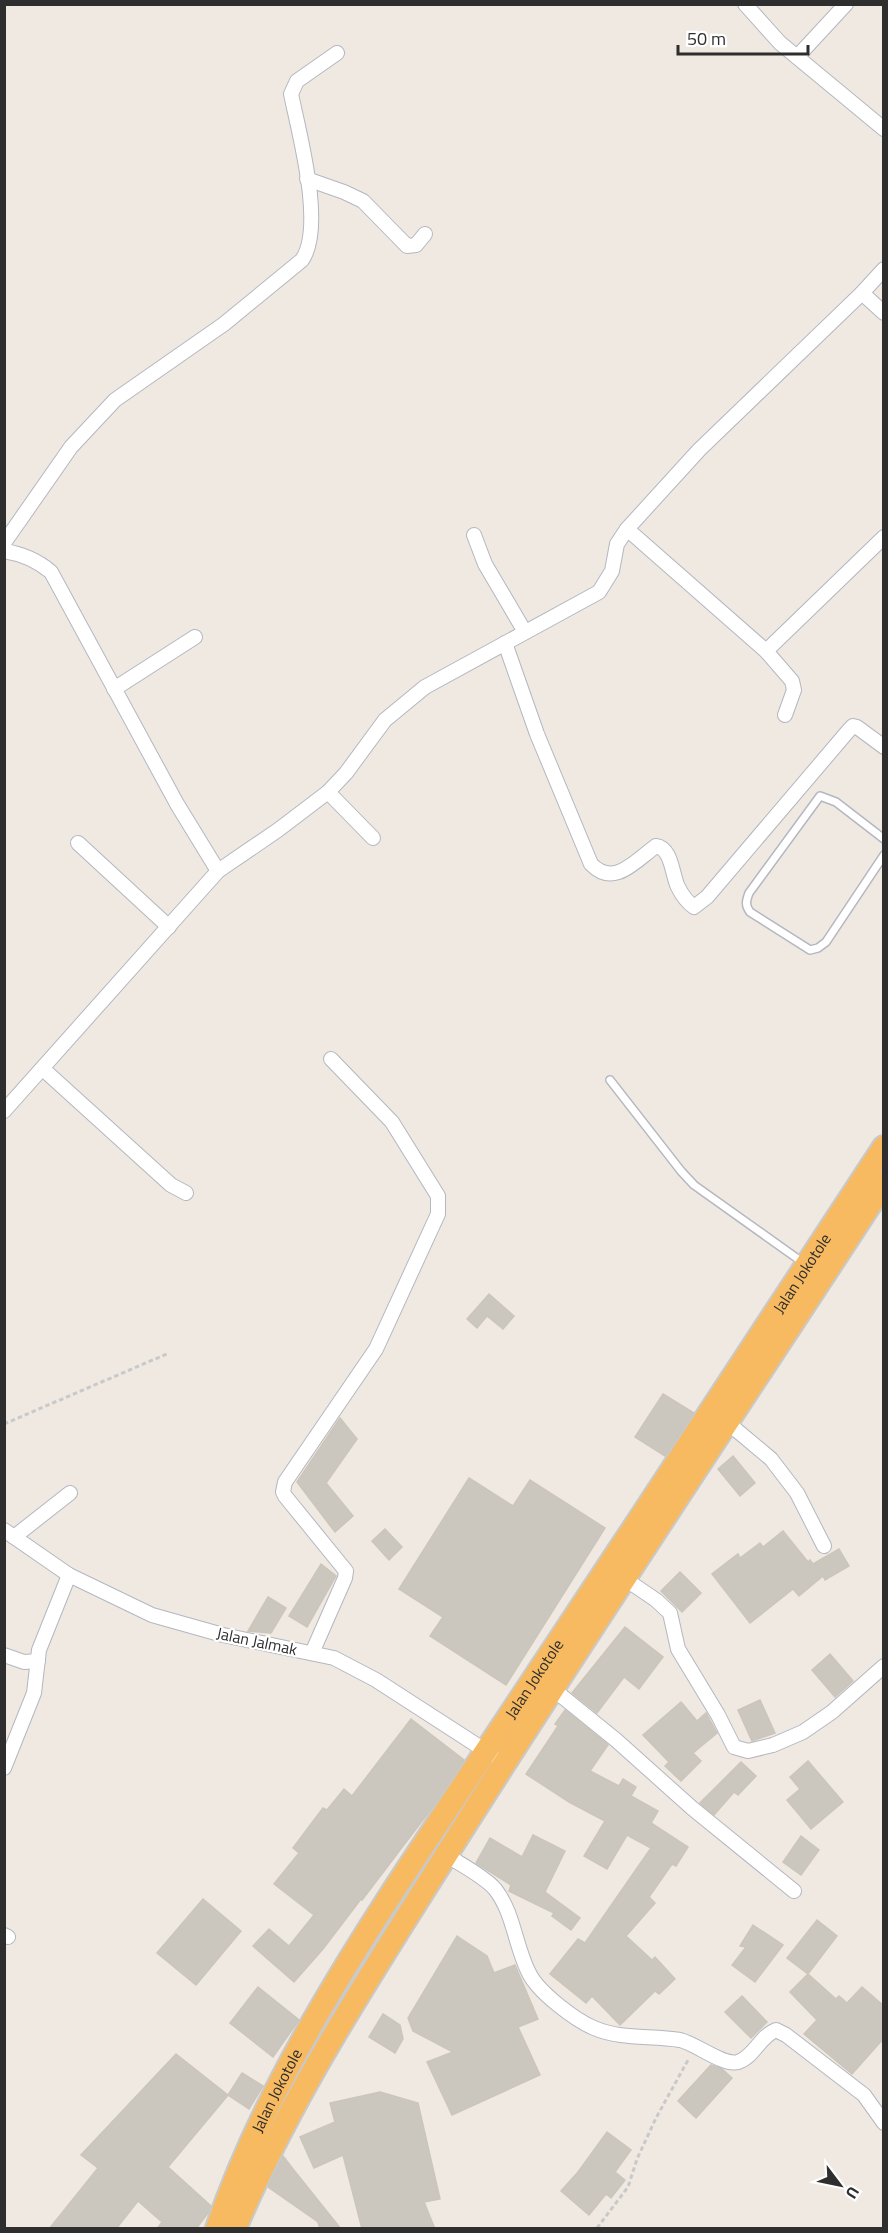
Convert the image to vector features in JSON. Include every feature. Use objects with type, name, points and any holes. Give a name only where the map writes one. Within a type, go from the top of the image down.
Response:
[{"type":"highway","name":"Jalan Jokotole","points":[[719,1416],[807,1265],[884,1147]]},
{"type":"highway","name":"Jalan Jokotole","points":[[235,2229],[258,2173],[321,2055],[401,1924],[447,1855],[495,1757],[719,1416],[884,1183]]},
{"type":"highway","name":"Jalan Jokotole","points":[[217,2229],[230,2191],[258,2127],[294,2059],[424,1842],[553,1689],[625,1579],[655,1514]]},
{"type":"street","points":[[745,4],[773,36],[884,129]]},
{"type":"street","points":[[797,57],[846,4]]},
{"type":"street","points":[[4,543],[71,447],[115,400],[224,324],[302,260],[308,252],[313,217],[291,94],[297,81],[337,53]]},
{"type":"street","points":[[307,179],[363,201],[407,246],[416,245],[425,234]]},
{"type":"street","points":[[4,1111],[218,871],[328,792],[346,773],[385,720],[425,687],[599,592],[612,571],[617,544],[630,532],[699,450],[884,269]]},
{"type":"street","points":[[862,292],[884,313]]},
{"type":"street","points":[[630,532],[766,651],[792,681],[794,690],[786,715]]},
{"type":"street","points":[[474,535],[485,564],[525,632]]},
{"type":"street","points":[[766,651],[884,537]]},
{"type":"street","points":[[4,551],[20,554],[40,562],[51,572],[177,804],[218,871]]},
{"type":"street","points":[[114,689],[195,637]]},
{"type":"street","points":[[505,643],[537,734],[591,864],[599,872],[607,875],[620,873],[656,846],[660,846],[666,851],[678,887],[687,902],[694,907],[707,897],[849,730],[854,726],[858,727],[884,747]]},
{"type":"street","points":[[328,792],[373,838]]},
{"type":"street","points":[[78,843],[170,927]]},
{"type":"street","points":[[312,1653],[346,1571],[285,1497],[283,1492],[285,1482],[376,1349],[438,1214],[439,1202],[438,1196],[392,1122],[331,1059]]},
{"type":"street","points":[[43,1069],[171,1185],[186,1192]]},
{"type":"street","points":[[719,1416],[771,1459],[803,1503],[824,1546]]},
{"type":"street","points":[[9,1534],[70,1493]]},
{"type":"street","name":"Jalan Jalmak","points":[[9,1534],[69,1575],[152,1615],[223,1635],[334,1658],[369,1676],[495,1757]]},
{"type":"street","points":[[4,1768],[34,1693],[39,1650],[69,1575]]},
{"type":"street","points":[[625,1579],[656,1600],[670,1613],[678,1649],[705,1691],[734,1746],[741,1749],[748,1751],[773,1745],[803,1732],[832,1712],[884,1666]]},
{"type":"street","points":[[4,1655],[24,1662],[38,1661]]},
{"type":"street","points":[[553,1689],[616,1740],[692,1808],[794,1891]]},
{"type":"street","points":[[447,1855],[494,1888],[515,1931],[529,1973],[537,1984],[566,2011],[593,2028],[615,2035],[662,2038],[696,2045],[727,2062],[745,2059],[768,2033],[776,2030],[786,2035],[864,2095],[884,2123]]},
{"type":"lane","points":[[884,839],[836,802],[820,796],[749,893],[747,908],[810,950],[818,948],[826,942],[884,855]]},
{"type":"lane","points":[[610,1080],[694,1185],[807,1265]]},
{"type":"path","points":[[4,1424],[169,1353]]},
{"type":"path","points":[[597,2229],[628,2187],[637,2159],[656,2118],[696,2045]]},
{"type":"building","points":[[489,1294],[514,1316],[503,1329],[487,1316],[477,1328],[467,1319]]},
{"type":"building","points":[[663,1394],[694,1413],[665,1456],[635,1437]]},
{"type":"building","points":[[340,1418],[357,1439],[326,1483],[353,1516],[335,1532],[297,1482]]},
{"type":"building","points":[[733,1456],[755,1483],[740,1496],[718,1469]]},
{"type":"building","points":[[469,1478],[513,1506],[530,1480],[605,1528],[506,1685],[430,1636],[443,1617],[399,1589]]},
{"type":"building","points":[[385,1529],[402,1547],[389,1560],[372,1541]]},
{"type":"building","points":[[783,1531],[808,1562],[810,1560],[813,1564],[839,1549],[849,1566],[825,1580],[823,1576],[799,1596],[793,1589],[750,1623],[712,1574],[738,1554],[740,1558],[760,1543],[763,1547]]},
{"type":"building","points":[[321,1564],[336,1576],[307,1627],[289,1616]]},
{"type":"building","points":[[680,1572],[701,1593],[682,1612],[661,1591]]},
{"type":"building","points":[[268,1597],[286,1608],[271,1633],[248,1631]]},
{"type":"building","points":[[625,1627],[663,1657],[639,1689],[624,1677],[597,1713],[572,1693]]},
{"type":"building","points":[[830,1654],[853,1681],[835,1697],[812,1670]]},
{"type":"building","points":[[760,1700],[775,1733],[752,1741],[738,1710]]},
{"type":"building","points":[[681,1702],[697,1721],[706,1713],[717,1733],[693,1753],[701,1761],[681,1781],[665,1766],[669,1762],[643,1735]]},
{"type":"building","points":[[565,1710],[608,1745],[590,1771],[619,1786],[623,1779],[636,1787],[631,1796],[658,1811],[651,1823],[688,1847],[676,1866],[672,1864],[649,1897],[655,1903],[626,1936],[652,1960],[655,1957],[675,1979],[659,1994],[655,1991],[620,2025],[592,1996],[586,2003],[550,1974],[578,1939],[585,1943],[651,1848],[627,1835],[607,1869],[584,1856],[605,1821],[569,1802],[526,1774],[558,1726],[555,1724]]},
{"type":"building","points":[[411,1719],[464,1760],[435,1804],[362,1900],[294,1982],[253,1946],[269,1929],[289,1946],[314,1915],[274,1884],[299,1853],[293,1848],[323,1808],[327,1810],[344,1789],[352,1796]]},
{"type":"building","points":[[808,1761],[843,1802],[811,1829],[787,1800],[800,1789],[790,1777]]},
{"type":"building","points":[[741,1762],[756,1776],[738,1795],[734,1792],[714,1815],[700,1803]]},
{"type":"building","points":[[533,1835],[565,1851],[545,1892],[580,1918],[571,1930],[552,1916],[554,1913],[509,1891],[511,1885],[476,1863],[490,1838],[522,1857]]},
{"type":"building","points":[[801,1836],[819,1850],[801,1875],[783,1862]]},
{"type":"building","points":[[203,1899],[241,1931],[196,1985],[157,1953]]},
{"type":"building","points":[[817,1920],[837,1936],[808,1974],[787,1958]]},
{"type":"building","points":[[753,1925],[783,1945],[755,1982],[732,1965],[746,1947],[740,1946]]},
{"type":"building","points":[[457,1936],[487,1956],[494,1973],[515,1965],[538,2019],[518,2027],[540,2075],[452,2115],[427,2062],[453,2052],[413,2031],[408,2018]]},
{"type":"building","points":[[808,1974],[836,1999],[839,1996],[847,2003],[862,1987],[884,2006],[884,2038],[852,2074],[804,2034],[817,2020],[790,1992]]},
{"type":"building","points":[[258,1987],[299,2020],[273,2057],[230,2023]]},
{"type":"building","points":[[742,1996],[767,2022],[751,2038],[725,2012]]},
{"type":"building","points":[[383,2014],[400,2025],[403,2039],[395,2053],[369,2037]]},
{"type":"building","points":[[176,2054],[228,2095],[168,2167],[211,2206],[208,2213],[196,2229],[157,2229],[162,2222],[138,2201],[116,2229],[49,2229],[98,2168],[81,2155]]},
{"type":"building","points":[[711,2065],[722,2069],[732,2078],[696,2118],[678,2101]]},
{"type":"building","points":[[242,2073],[263,2086],[249,2109],[228,2095]]},
{"type":"building","points":[[380,2092],[418,2103],[440,2199],[424,2202],[435,2229],[362,2229],[343,2155],[314,2168],[300,2137],[335,2122],[330,2103]]},
{"type":"building","points":[[607,2132],[631,2150],[615,2172],[625,2180],[611,2198],[606,2194],[589,2215],[561,2191]]},
{"type":"building","points":[[283,2156],[341,2229],[320,2229],[318,2222],[268,2187]]}]
